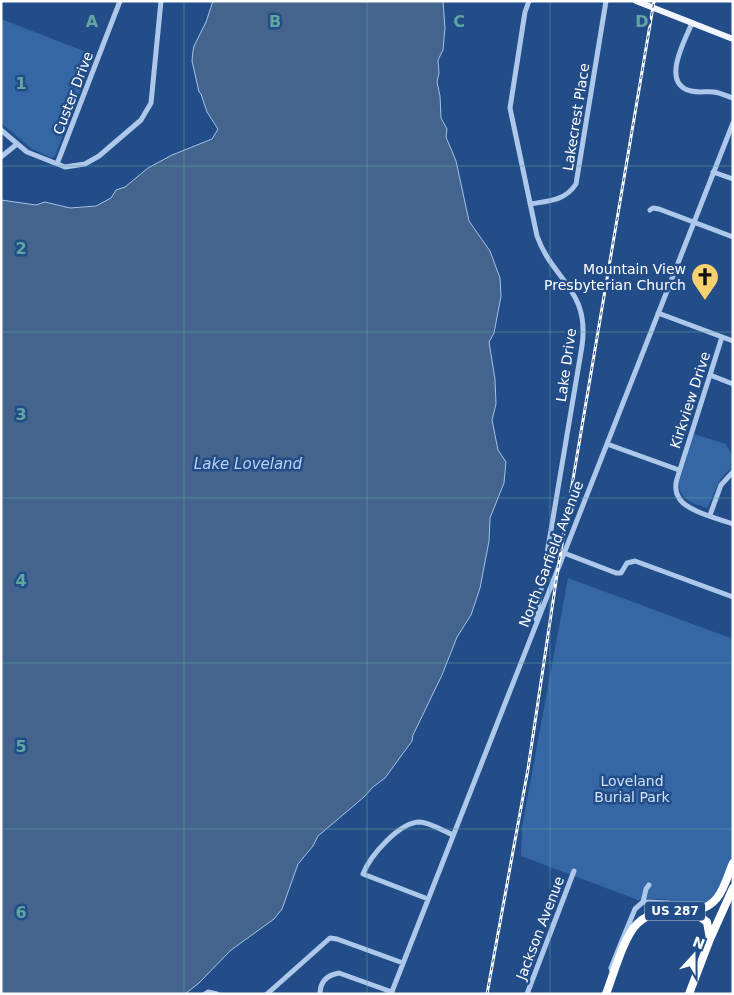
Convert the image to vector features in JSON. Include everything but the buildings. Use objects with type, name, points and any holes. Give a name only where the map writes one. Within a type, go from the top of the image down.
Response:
[{"type":"highway","name":"US 287","points":[[606,994],[629,935],[636,925],[642,919],[658,912],[687,912],[706,907],[717,898],[733,863]]},
{"type":"highway","name":"US 287","points":[[689,994],[710,939],[733,888]]},
{"type":"highway","points":[[687,912],[699,916],[707,922],[710,939]]},
{"type":"main road","points":[[636,1],[733,39]]},
{"type":"street","name":"Custer Drive","points":[[57,164],[120,1]]},
{"type":"street","points":[[1,130],[31,154],[57,164],[70,167],[92,162],[147,112],[152,98],[161,1]]},
{"type":"street","name":"Lake Drive","points":[[529,1],[525,12],[510,108],[538,241],[579,303],[584,325],[581,354],[535,627]]},
{"type":"street","name":"Lakecrest Place","points":[[530,204],[561,198],[571,192],[576,184],[606,1]]},
{"type":"street","points":[[692,23],[677,62],[676,75],[678,81],[688,90],[714,92],[733,98]]},
{"type":"street","name":"North Garfield Avenue","points":[[391,993],[733,123]]},
{"type":"street","points":[[1,157],[17,144]]},
{"type":"street","points":[[713,172],[733,179]]},
{"type":"street","points":[[650,210],[652,208],[659,209],[733,237]]},
{"type":"street","points":[[658,313],[733,341]]},
{"type":"street","name":"Kirkview Drive","points":[[710,515],[685,505],[678,497],[675,486],[722,337]]},
{"type":"street","points":[[710,375],[733,384]]},
{"type":"street","points":[[607,444],[679,470]]},
{"type":"street","points":[[733,472],[721,485],[710,515],[733,524]]},
{"type":"street","points":[[564,552],[616,573],[621,573],[627,563],[635,561],[733,597]]},
{"type":"street","points":[[428,899],[363,874],[377,851],[408,824],[424,823],[453,835]]},
{"type":"street","name":"Jackson Avenue","points":[[527,994],[574,871]]},
{"type":"street","points":[[614,974],[611,968],[621,942],[635,909],[643,902],[649,885]]},
{"type":"street","points":[[643,902],[669,903],[677,911]]},
{"type":"street","points":[[267,994],[330,938],[403,963]]},
{"type":"street","points":[[320,994],[320,988],[324,980],[330,975],[339,973],[391,993]]},
{"type":"street","points":[[205,994],[208,992],[217,994]]},
{"type":"green space","points":[[1,19],[94,55],[55,156],[52,158],[32,149],[1,123]]},
{"type":"green space","points":[[694,434],[726,444],[733,457],[733,467],[722,477],[707,508],[688,500],[681,493],[680,489],[679,483]]},
{"type":"green space","name":"Loveland Burial Park","points":[[568,578],[733,639],[733,856],[719,892],[710,902],[685,907],[674,901],[664,899],[638,900],[521,856],[522,827]]},
{"type":"water","name":"Lake Loveland","points":[[213,1],[443,1],[445,28],[443,50],[438,60],[439,73],[437,82],[441,118],[447,129],[446,137],[456,161],[469,221],[490,251],[500,278],[501,296],[494,333],[489,342],[495,379],[496,404],[492,420],[498,450],[506,462],[504,483],[490,518],[489,541],[480,588],[471,615],[457,637],[412,741],[385,778],[318,836],[313,846],[298,864],[282,909],[274,919],[231,950],[199,983],[185,994],[1,994],[1,200],[36,205],[45,202],[70,208],[96,206],[111,198],[116,190],[125,187],[148,168],[172,155],[212,139],[218,129],[207,112],[199,92],[192,61],[194,46],[206,22]]},
{"type":"railway","points":[[487,994],[528,769],[558,568],[654,1]]},
{"type":"place","name":"Mountain View Presbyterian Church","points":[[705,301]]}]
